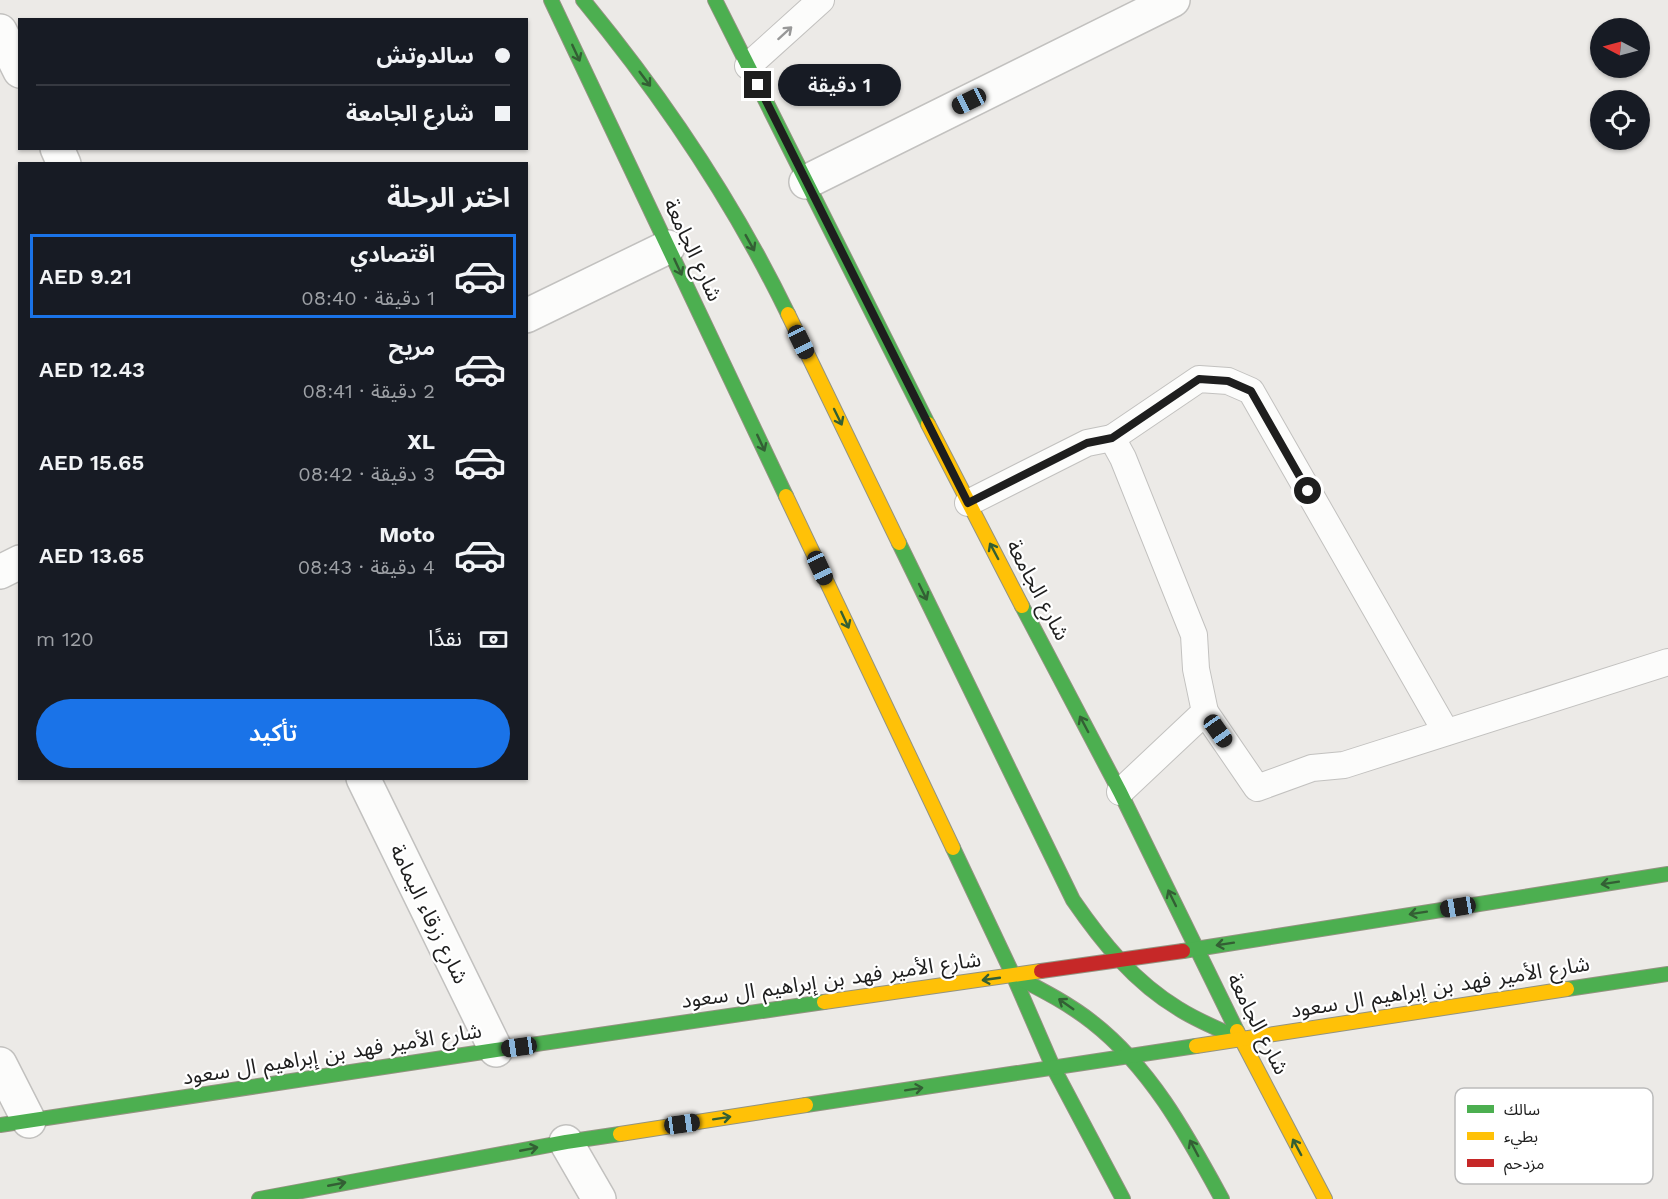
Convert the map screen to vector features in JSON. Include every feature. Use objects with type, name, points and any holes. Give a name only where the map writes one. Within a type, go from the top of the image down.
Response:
[{"type":"main road","name":"شارع الجامعة","points":[[551,0],[1013,975],[1053,1067],[1123,1199]]},
{"type":"main road","points":[[583,0],[657,94],[697,153],[770,278],[1073,900],[1119,962],[1156,994],[1197,1020],[1241,1039]]},
{"type":"main road","name":"شارع الجامعة","points":[[716,0],[968,503],[1119,792],[1241,1039],[1324,1199]]},
{"type":"main road","name":"شارع الأمير فهد بن إبراهيم ال سعود","points":[[15,1123],[495,1050],[1013,975],[1119,962],[1668,874]]},
{"type":"main road","name":"شارع الأمير فهد بن إبراهيم ال سعود","points":[[259,1199],[566,1142],[1668,974]]},
{"type":"main road","points":[[1013,975],[1055,997],[1094,1024],[1130,1056],[1159,1091],[1184,1129],[1222,1199]]},
{"type":"street","points":[[806,182],[1173,0]]},
{"type":"street","points":[[0,31],[18,67]]},
{"type":"street","points":[[528,315],[668,247]]},
{"type":"street","points":[[0,572],[18,563]]},
{"type":"street","name":"شارع زرقاء اليمامة","points":[[364,780],[495,1050]]},
{"type":"street","points":[[0,1064],[15,1123]]},
{"type":"street","points":[[566,1142],[598,1199]]},
{"type":"lane","points":[[748,66],[821,0]]},
{"type":"lane","points":[[968,503],[1087,443],[1112,438],[1199,379],[1228,381],[1251,391],[1446,732]]},
{"type":"lane","points":[[1112,438],[1123,459],[1194,635],[1196,669],[1205,712],[1257,788],[1312,768],[1344,765],[1668,662]]},
{"type":"lane","points":[[1119,792],[1205,712]]},
{"type":"traffic: fast","points":[[551,0],[786,496]]},
{"type":"traffic: fast","points":[[583,0],[641,74],[695,151],[744,231],[788,314]]},
{"type":"traffic: fast","points":[[715,0],[928,424]]},
{"type":"traffic: fast","points":[[899,543],[1073,900],[1107,946],[1133,974],[1186,1013],[1241,1039]]},
{"type":"traffic: fast","points":[[1022,606],[1120,792],[1237,1031]]},
{"type":"traffic: fast","points":[[953,848],[1013,975],[1053,1067],[1123,1199]]},
{"type":"traffic: fast","points":[[1183,951],[1668,874]]},
{"type":"traffic: fast","points":[[1567,989],[1668,974]]},
{"type":"traffic: fast","points":[[1013,975],[1083,1015],[1113,1040],[1132,1060],[1150,1081],[1181,1127],[1222,1199]]},
{"type":"traffic: fast","points":[[0,1125],[824,1002]]},
{"type":"traffic: fast","points":[[806,1105],[1196,1046]]},
{"type":"traffic: fast","points":[[259,1199],[620,1134]]},
{"type":"traffic: slow","points":[[788,314],[899,543]]},
{"type":"traffic: slow","points":[[928,424],[1022,606]]},
{"type":"traffic: slow","points":[[786,496],[953,848]]},
{"type":"traffic: slow","points":[[824,1002],[1041,971]]},
{"type":"traffic: slow","points":[[1196,1046],[1567,989]]},
{"type":"traffic: slow","points":[[1237,1031],[1325,1199]]},
{"type":"traffic: slow","points":[[620,1134],[806,1105]]},
{"type":"traffic: jam","points":[[1041,971],[1183,951]]},
{"type":"route","points":[[758,85],[968,503],[1087,443],[1112,438],[1199,379],[1228,381],[1251,391],[1308,491]]}]
